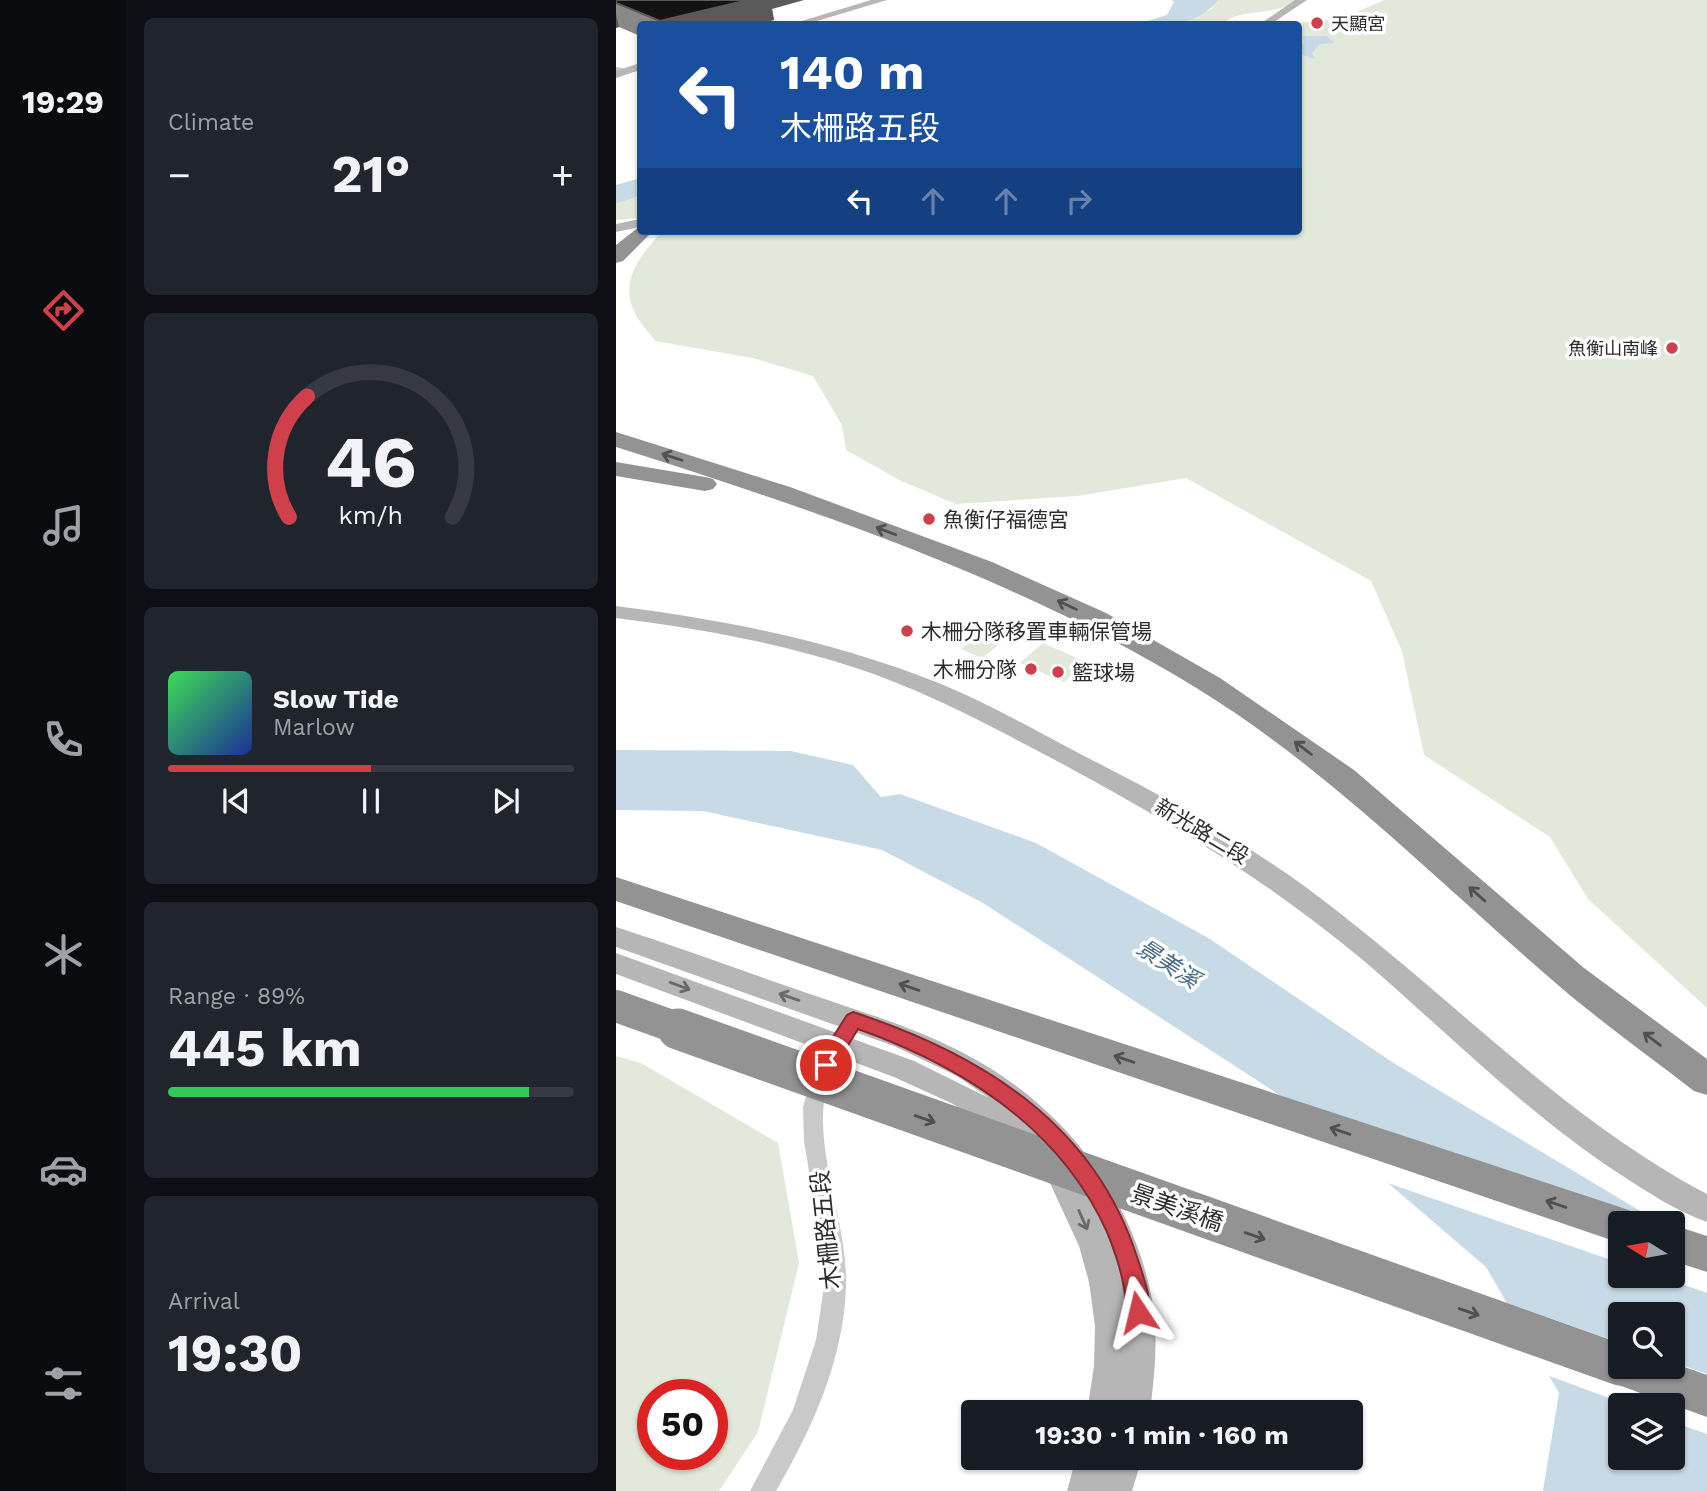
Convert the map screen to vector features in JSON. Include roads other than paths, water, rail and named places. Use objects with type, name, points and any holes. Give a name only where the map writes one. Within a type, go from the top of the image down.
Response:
[{"type":"highway","points":[[616,240],[637,225]]},
{"type":"highway","points":[[616,257],[639,235]]},
{"type":"highway","points":[[616,439],[781,492],[983,566],[1106,624],[1210,684],[1343,777],[1572,977],[1707,1080]]},
{"type":"highway","points":[[616,469],[775,499],[852,519]]},
{"type":"highway","points":[[616,889],[1608,1221]]},
{"type":"highway","name":"景美溪橋","points":[[616,1006],[860,1096],[1608,1361]]},
{"type":"highway","points":[[616,1014],[860,1096]]},
{"type":"highway","points":[[1685,1247],[1707,1254]]},
{"type":"highway","name":"景美溪橋","points":[[1659,1379],[1707,1396]]},
{"type":"main road","points":[[808,21],[882,0]]},
{"type":"main road","points":[[1270,21],[1302,0]]},
{"type":"main road","points":[[1282,21],[1313,0]]},
{"type":"main road","points":[[620,71],[637,67]]},
{"type":"main road","points":[[616,228],[637,224]]},
{"type":"main road","name":"新光路二段","points":[[616,612],[704,623],[774,637],[897,675],[964,703],[1174,813],[1224,842],[1298,893],[1555,1110],[1606,1148],[1707,1209]]},
{"type":"main road","points":[[616,937],[845,1032],[904,1069],[963,1096],[1010,1126],[1061,1174],[1095,1246],[1105,1282],[1111,1326],[1111,1366],[1106,1400]]},
{"type":"main road","points":[[616,962],[845,1032],[904,1038],[985,1079],[1047,1127],[1090,1180],[1118,1232],[1135,1286],[1141,1337],[1134,1400]]},
{"type":"main road","points":[[1085,1491],[1091,1470]]},
{"type":"main road","points":[[1114,1491],[1121,1470]]},
{"type":"street","name":"木柵路五段","points":[[762,1491],[780,1463],[819,1373],[832,1323],[835,1283],[828,1211],[812,1130],[815,1094],[845,1032]]},
{"type":"water","points":[[1171,0],[1219,0],[1191,20],[1147,21],[1167,15],[1174,2]]},
{"type":"water","points":[[1303,36],[1326,36],[1335,43],[1320,44],[1312,53],[1315,59],[1302,55]]},
{"type":"water","points":[[637,179],[637,197],[616,204],[616,185]]},
{"type":"water","name":"景美溪","points":[[616,750],[791,751],[853,765],[881,797],[900,794],[1036,843],[1210,939],[1392,1062],[1640,1211],[1608,1211],[1608,1288],[1685,1288],[1685,1276],[1707,1276],[1707,1491],[1543,1491],[1559,1393],[1486,1267],[1303,1110],[983,903],[882,850],[703,811],[616,810]]},
{"type":"place","name":"天顯宮","points":[[1317,23]]},
{"type":"place","name":"魚衡山南峰","points":[[1672,348]]},
{"type":"place","name":"魚衡仔福德宮","points":[[929,519]]},
{"type":"place","name":"木柵分隊移置車輛保管場","points":[[907,631]]},
{"type":"place","name":"木柵分隊","points":[[1031,669]]},
{"type":"place","name":"籃球場","points":[[1058,672]]}]
